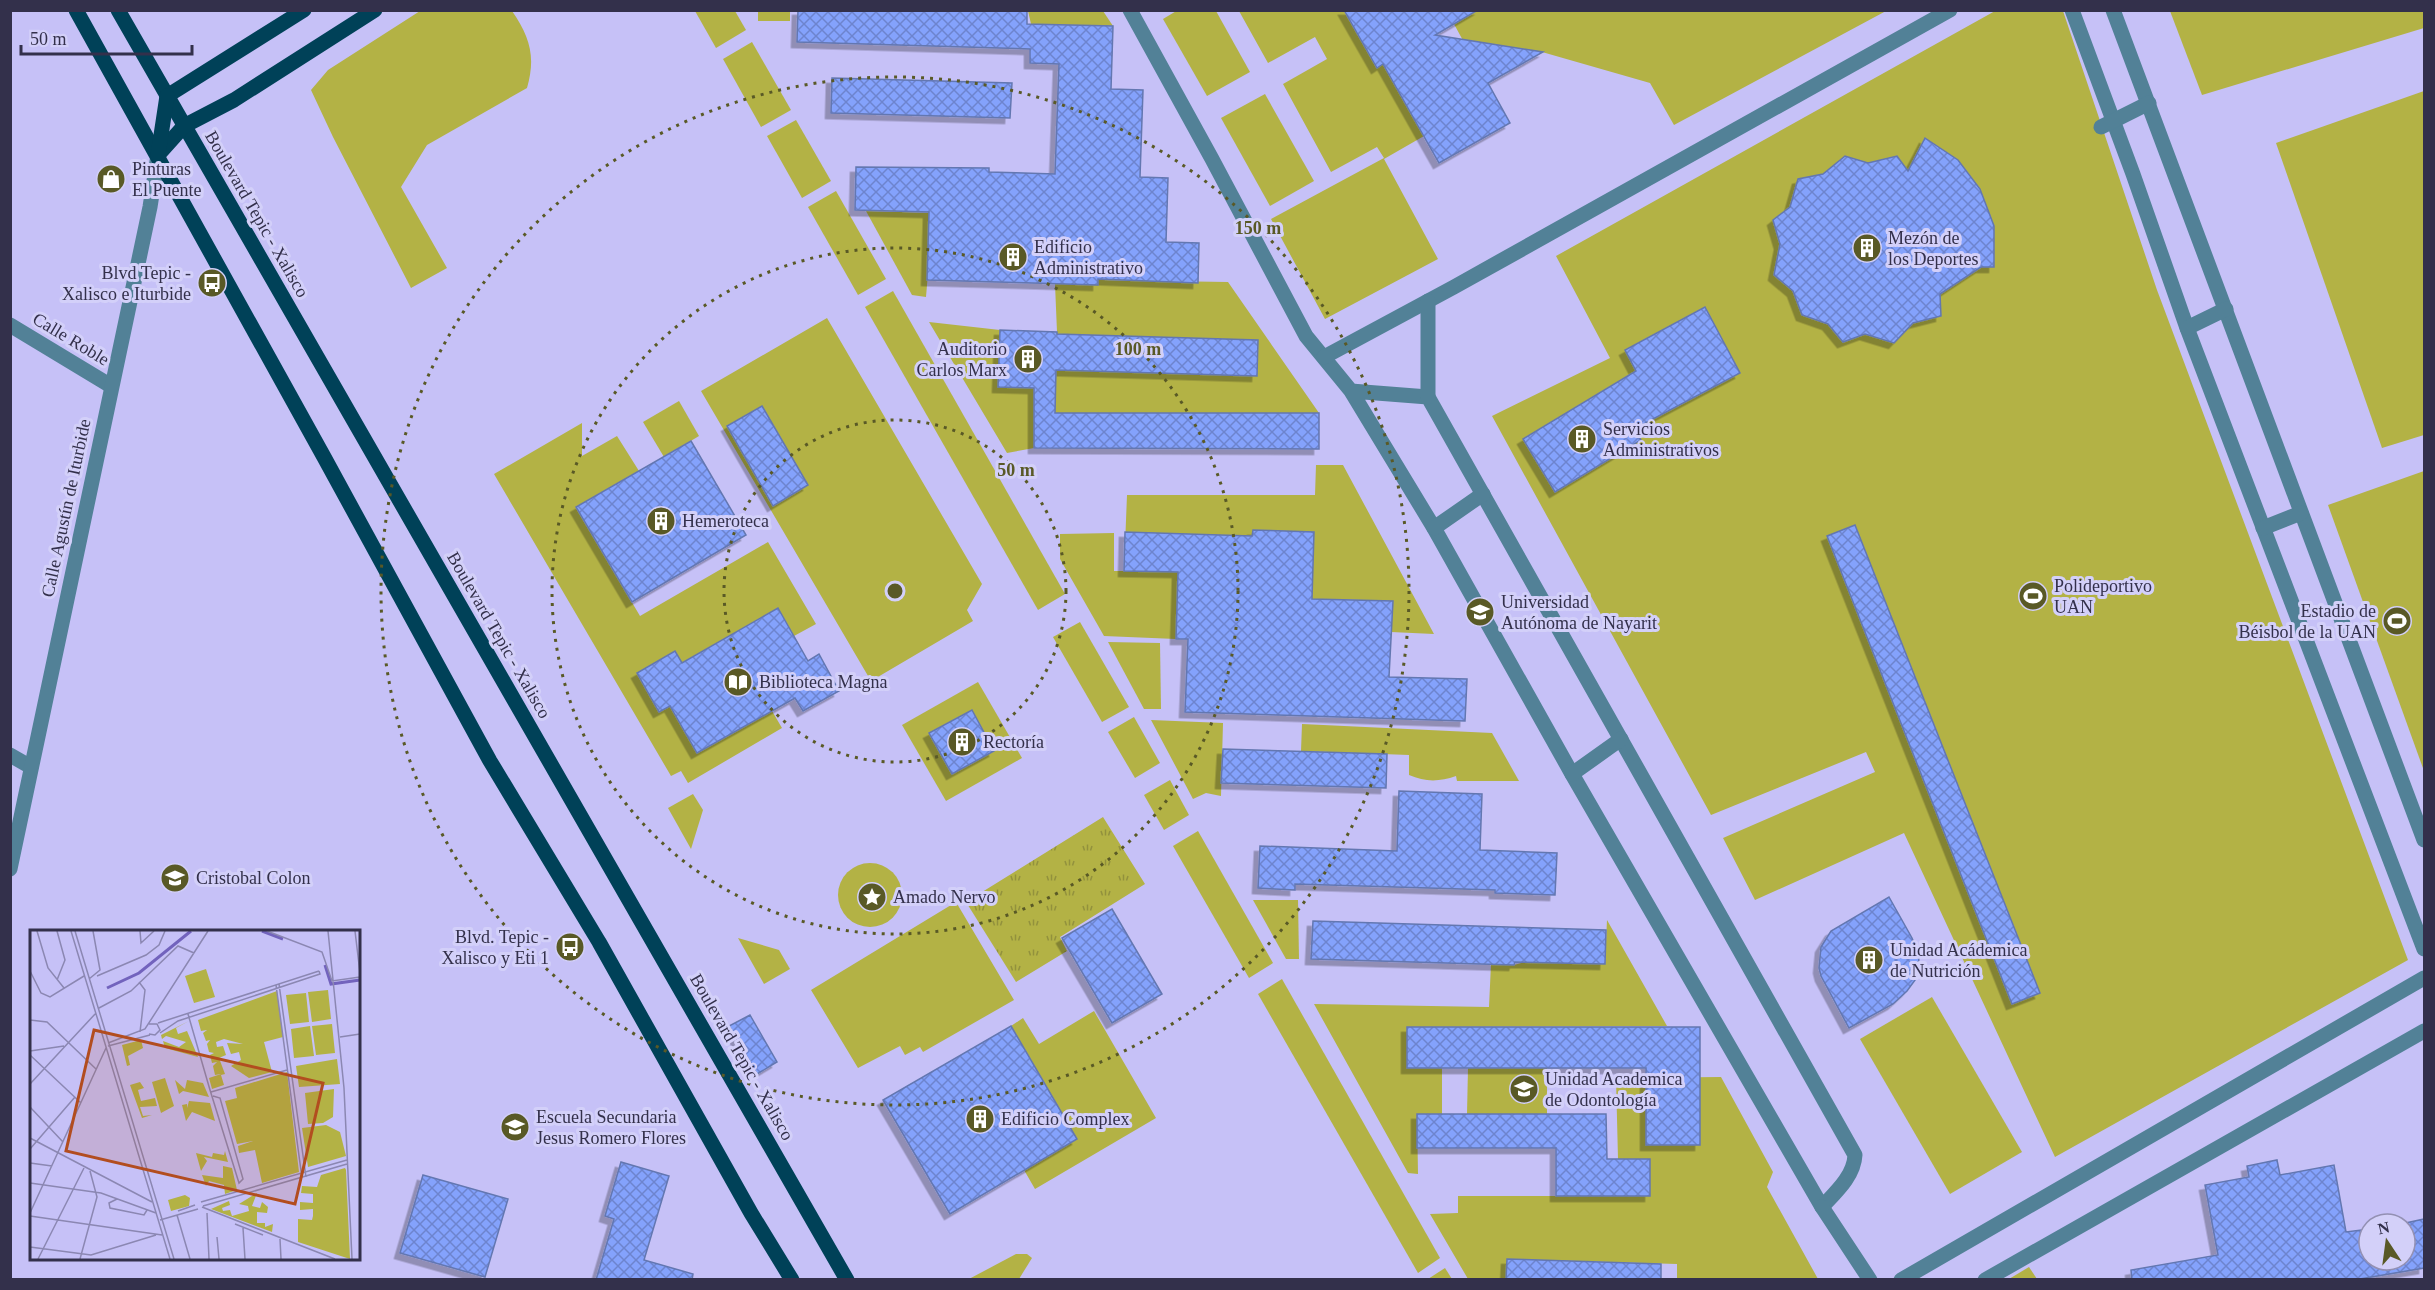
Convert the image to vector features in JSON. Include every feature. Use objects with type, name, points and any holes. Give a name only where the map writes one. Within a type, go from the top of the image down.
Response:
[{"type":"main road","points":[[76,10],[158,155],[490,761],[598,942],[751,1213],[792,1280]]},
{"type":"main road","name":"Boulevard Tepic - Xalisco","points":[[118,10],[847,1280]]},
{"type":"main road","points":[[158,155],[167,96],[304,10]]},
{"type":"main road","points":[[158,155],[184,126],[234,100],[375,10]]},
{"type":"street","points":[[1130,10],[1306,336],[1351,391],[1434,528],[1572,774],[1822,1207],[1870,1280]]},
{"type":"street","points":[[1324,357],[1950,10]]},
{"type":"street","points":[[2072,10],[2107,123],[2424,949]]},
{"type":"street","points":[[2114,10],[2424,840]]},
{"type":"street","points":[[2107,123],[2149,103]]},
{"type":"street","name":"Calle Agustín de Iturbide","points":[[10,869],[150,207],[158,155]]},
{"type":"street","points":[[1428,301],[1428,397],[1855,1155],[1855,1166],[1842,1186],[1822,1207]]},
{"type":"street","points":[[2187,328],[2226,309]]},
{"type":"street","name":"Calle Roble","points":[[10,325],[111,386]]},
{"type":"street","points":[[1351,391],[1428,397]]},
{"type":"street","points":[[1434,528],[1483,494]]},
{"type":"street","points":[[2263,528],[2301,513]]},
{"type":"street","points":[[1572,774],[1621,739]]},
{"type":"street","points":[[10,755],[31,766]]},
{"type":"street","points":[[1901,1280],[2424,978]]},
{"type":"street","points":[[1985,1280],[2424,1031]]},
{"type":"green space","points":[[1178,10],[1216,11],[1250,72],[1207,96],[1163,19]]},
{"type":"green space","points":[[1478,10],[1886,11],[1674,125],[1650,83],[1542,52],[1466,46],[1454,24]]},
{"type":"green space","points":[[420,11],[512,11],[527,39],[531,67],[527,88],[427,145],[401,187],[447,268],[411,288],[311,90],[328,70]]},
{"type":"green space","points":[[695,11],[735,11],[746,30],[716,48]]},
{"type":"green space","points":[[758,11],[790,11],[790,21],[758,21]]},
{"type":"green space","points":[[1028,11],[1103,11],[1113,26],[1031,24]]},
{"type":"green space","points":[[1239,11],[1344,11],[1376,67],[1383,64],[1424,136],[1384,159],[1438,259],[1325,319],[1271,219],[1384,158],[1377,147],[1331,172],[1283,84],[1327,59],[1315,37],[1268,63]]},
{"type":"green space","points":[[1995,11],[2063,11],[2157,290],[2408,960],[2055,1157],[1904,833],[1755,900],[1723,838],[1875,772],[1866,752],[1711,815],[1492,416],[1610,358],[1556,256]]},
{"type":"green space","points":[[2170,11],[2424,11],[2424,28],[2202,95]]},
{"type":"green space","points":[[752,42],[791,110],[761,127],[723,59]]},
{"type":"green space","points":[[2424,91],[2424,435],[2382,448],[2276,143]]},
{"type":"green space","points":[[1265,94],[1314,181],[1270,206],[1221,118]]},
{"type":"green space","points":[[796,120],[831,181],[802,198],[767,136]]},
{"type":"green space","points":[[836,191],[886,279],[858,295],[808,207]]},
{"type":"green space","points":[[866,211],[933,213],[926,297],[912,295]]},
{"type":"green space","points":[[1098,280],[1228,282],[1319,413],[1035,413],[1034,448],[1007,453],[929,322],[1000,330],[1055,388],[1057,332],[1055,284],[1098,284]]},
{"type":"green space","points":[[893,291],[1065,594],[1038,610],[865,307]]},
{"type":"green space","points":[[827,318],[982,584],[967,610],[973,621],[871,681],[701,391]]},
{"type":"green space","points":[[679,401],[699,436],[664,457],[643,422]]},
{"type":"green space","points":[[582,423],[582,456],[617,436],[639,471],[576,508],[640,616],[768,542],[816,624],[794,636],[682,663],[675,651],[637,674],[659,712],[670,706],[697,753],[772,711],[782,728],[688,783],[681,771],[671,776],[494,474]]},
{"type":"green space","points":[[1316,465],[1343,465],[1434,634],[1391,632],[1392,601],[1330,599],[1321,604],[1177,600],[1176,639],[1104,636],[1060,559],[1060,534],[1114,533],[1114,571],[1124,571],[1127,495],[1315,495]]},
{"type":"green space","name":"Estadio de Béisbol de la UAN","points":[[2424,471],[2424,771],[2328,505]]},
{"type":"green space","points":[[1080,622],[1129,707],[1102,722],[1053,637]]},
{"type":"green space","points":[[1108,642],[1160,643],[1161,709],[1144,709]]},
{"type":"green space","points":[[978,682],[1022,758],[946,801],[902,725]]},
{"type":"green space","points":[[1134,717],[1160,763],[1135,778],[1108,732]]},
{"type":"green space","points":[[1151,720],[1223,723],[1221,796],[1206,793],[1193,799]]},
{"type":"green space","points":[[1302,724],[1492,733],[1519,781],[1457,781],[1456,776],[1426,780],[1409,775],[1409,755],[1301,751]]},
{"type":"green space","points":[[1170,780],[1189,815],[1164,830],[1144,795]]},
{"type":"green space","points":[[693,794],[703,810],[691,849],[668,808]]},
{"type":"green space","points":[[1103,817],[1145,884],[1060,937],[1067,951],[1016,982],[966,902]]},
{"type":"green space","points":[[1198,831],[1273,963],[1249,978],[1173,846]]},
{"type":"green space","points":[[864,863],[876,863],[893,872],[900,883],[902,895],[900,907],[893,918],[876,927],[864,927],[852,922],[843,913],[838,901],[838,889],[843,877],[852,868]]},
{"type":"green space","points":[[1253,900],[1298,900],[1299,959],[1286,959]]},
{"type":"green space","points":[[956,902],[1014,1000],[923,1052],[920,1047],[905,1055],[900,1046],[858,1068],[811,990]]},
{"type":"green space","points":[[1607,920],[1667,1026],[1407,1027],[1407,1068],[1442,1068],[1442,1114],[1417,1114],[1418,1174],[1408,1173],[1314,1004],[1489,1007],[1491,964],[1514,965],[1525,962],[1605,964]]},
{"type":"green space","points":[[738,938],[779,950],[790,969],[764,984]]},
{"type":"green space","points":[[1282,979],[1440,1258],[1418,1273],[1258,994]]},
{"type":"green space","points":[[1932,997],[2022,1152],[1950,1194],[1860,1039]]},
{"type":"green space","points":[[1094,1011],[1156,1118],[1035,1189],[1024,1170],[1077,1139],[1011,1026],[1023,1018],[1039,1044]]},
{"type":"green space","points":[[1468,1068],[1547,1068],[1547,1114],[1467,1114]]},
{"type":"green space","points":[[1721,1077],[1773,1172],[1767,1187],[1818,1279],[1677,1279],[1677,1264],[1507,1259],[1506,1279],[1468,1279],[1430,1214],[1458,1213],[1458,1196],[1650,1196],[1650,1159],[1618,1159],[1616,1078]]},
{"type":"green space","points":[[1016,1254],[1027,1254],[1032,1258],[1019,1279],[969,1279]]},
{"type":"green space","points":[[2029,1267],[2037,1279],[2009,1279]]},
{"type":"green space","points":[[1445,1268],[1452,1279],[1428,1279]]},
{"type":"building","points":[[798,10],[1027,10],[1027,24],[1113,26],[1111,89],[1143,90],[1140,177],[1168,178],[1166,242],[1199,243],[1198,283],[1098,279],[1098,285],[927,280],[929,212],[855,210],[856,167],[989,168],[989,172],[1055,174],[1059,64],[1030,63],[1030,49],[797,42]]},
{"type":"building","points":[[1344,10],[1478,10],[1435,35],[1543,52],[1488,83],[1510,123],[1439,163],[1383,64],[1377,68]]},
{"type":"building","points":[[832,78],[1012,83],[1010,118],[831,113]]},
{"type":"building","name":"Mezón de los Deportes","points":[[1925,138],[1958,160],[1980,189],[1994,226],[1994,267],[1981,267],[1940,294],[1941,316],[1913,323],[1894,343],[1865,334],[1843,342],[1828,324],[1802,315],[1793,291],[1774,275],[1780,244],[1773,220],[1790,207],[1798,179],[1823,174],[1845,156],[1868,163],[1897,156],[1908,171]]},
{"type":"building","points":[[1705,307],[1740,373],[1634,429],[1641,440],[1555,492],[1523,439],[1636,371],[1625,350]]},
{"type":"building","points":[[1000,330],[1258,340],[1257,376],[1056,370],[1055,413],[1319,413],[1319,449],[1034,448],[1034,388],[998,387]]},
{"type":"building","points":[[762,406],[808,485],[773,506],[727,426]]},
{"type":"building","name":"Hemeroteca","points":[[691,441],[746,535],[632,602],[576,507]]},
{"type":"building","points":[[1855,525],[2040,993],[2012,1004],[1827,536]]},
{"type":"building","points":[[1253,530],[1314,532],[1312,599],[1393,601],[1389,677],[1467,679],[1465,721],[1185,712],[1188,639],[1176,639],[1178,572],[1124,571],[1125,532],[1252,536]]},
{"type":"building","name":"Biblioteca Magna","points":[[778,608],[808,661],[819,654],[839,691],[803,711],[795,698],[697,753],[670,706],[659,712],[637,673],[675,651],[682,663]]},
{"type":"building","name":"Rectoría","points":[[972,710],[994,751],[952,774],[929,733]]},
{"type":"building","points":[[1223,749],[1387,754],[1386,788],[1221,783]]},
{"type":"building","points":[[1399,791],[1482,794],[1480,850],[1557,853],[1555,895],[1495,893],[1495,890],[1295,884],[1295,890],[1258,888],[1260,846],[1397,851]]},
{"type":"building","name":"Unidad Acádemica de Nutrición","points":[[1889,897],[1919,955],[1918,976],[1893,1004],[1849,1028],[1821,976],[1819,968],[1821,947],[1831,931]]},
{"type":"building","points":[[1112,909],[1162,994],[1112,1023],[1062,938]]},
{"type":"building","points":[[1313,921],[1606,930],[1605,964],[1515,962],[1514,965],[1311,959]]},
{"type":"building","points":[[750,1015],[777,1062],[757,1074],[729,1026]]},
{"type":"building","name":"Edificio Complex","points":[[1011,1026],[1077,1139],[950,1214],[883,1100]]},
{"type":"building","points":[[1407,1027],[1700,1027],[1700,1145],[1646,1145],[1646,1068],[1407,1068]]},
{"type":"building","points":[[1417,1114],[1606,1114],[1607,1159],[1650,1159],[1650,1196],[1556,1196],[1556,1148],[1417,1148]]},
{"type":"building","points":[[2277,1160],[2280,1175],[2334,1165],[2346,1232],[2357,1231],[2357,1272],[2401,1272],[2354,1280],[2132,1280],[2131,1270],[2218,1255],[2205,1185],[2249,1177],[2247,1166]]},
{"type":"building","points":[[621,1162],[669,1176],[644,1260],[693,1274],[692,1280],[596,1280],[614,1219],[605,1216]]},
{"type":"building","points":[[423,1175],[508,1199],[485,1277],[400,1253]]},
{"type":"building","points":[[2424,1219],[2424,1268],[2417,1269],[2417,1220]]},
{"type":"building","points":[[1507,1259],[1661,1264],[1661,1280],[1506,1280]]},
{"type":"place","name":"Pinturas El Puente","points":[[111,179]]},
{"type":"place","name":"Mezón de los Deportes","points":[[1867,248]]},
{"type":"place","name":"Edificio Administrativo","points":[[1013,257]]},
{"type":"place","name":"Blvd Tepic - Xalisco e Iturbide","points":[[212,283]]},
{"type":"place","name":"Auditorio Carlos Marx","points":[[1028,359]]},
{"type":"place","name":"Servicios Administrativos","points":[[1582,439]]},
{"type":"place","name":"Hemeroteca","points":[[661,521]]},
{"type":"place","name":"Polideportivo UAN","points":[[2033,596]]},
{"type":"place","name":"Universidad Autónoma de Nayarit","points":[[1480,612]]},
{"type":"place","name":"Estadio de Béisbol de la UAN","points":[[2397,621]]},
{"type":"place","name":"Biblioteca Magna","points":[[738,682]]},
{"type":"place","name":"Rectoría","points":[[962,742]]},
{"type":"place","name":"Cristobal Colon","points":[[175,878]]},
{"type":"place","name":"Amado Nervo","points":[[872,897]]},
{"type":"place","name":"Blvd. Tepic - Xalisco y Eti 1","points":[[570,947]]},
{"type":"place","name":"Unidad Acádemica de Nutrición","points":[[1869,960]]},
{"type":"place","name":"Unidad Academica de Odontología","points":[[1524,1089]]},
{"type":"place","name":"Edificio Complex","points":[[980,1119]]},
{"type":"place","name":"Escuela Secundaria Jesus Romero Flores","points":[[515,1127]]}]
